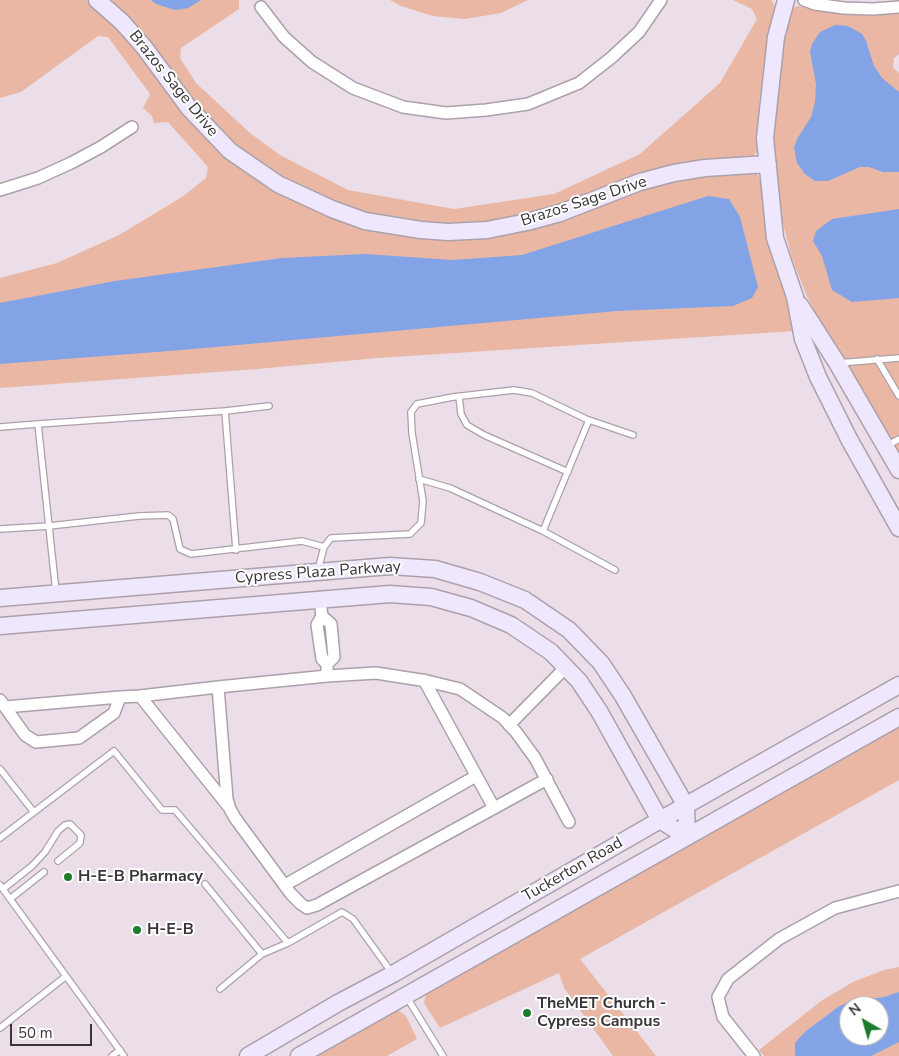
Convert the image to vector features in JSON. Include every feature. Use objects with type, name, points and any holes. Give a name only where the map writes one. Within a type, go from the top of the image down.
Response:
[{"type":"street","name":"Brazos Sage Drive","points":[[97,0],[122,22],[144,47],[189,108],[230,151],[278,184],[332,209],[365,221],[421,230],[448,232],[487,230],[560,213],[640,182],[674,173],[706,168],[768,164]]},
{"type":"street","points":[[261,7],[284,37],[312,62],[353,88],[403,106],[446,113],[528,104],[579,83],[611,58],[639,32],[661,0]]},
{"type":"street","points":[[786,0],[776,37],[765,138],[775,238],[794,297],[804,339],[818,377],[849,439],[899,528]]},
{"type":"street","points":[[804,0],[815,4],[844,8],[873,9],[899,7]]},
{"type":"street","points":[[0,190],[38,178],[71,163],[132,127]]},
{"type":"street","points":[[794,297],[892,443],[899,470]]},
{"type":"street","name":"Cypress Plaza Parkway","points":[[0,598],[390,566],[435,569],[480,582],[524,600],[569,630],[601,663],[623,696],[686,806],[687,837]]},
{"type":"street","points":[[318,572],[322,616],[317,625],[322,659],[326,664],[327,676]]},
{"type":"street","name":"Cypress Plaza Parkway","points":[[0,626],[390,594],[430,597],[471,608],[511,625],[551,652],[580,680],[660,820],[687,837]]},
{"type":"street","points":[[509,725],[586,648]]},
{"type":"street","points":[[3,703],[140,696],[327,676],[376,673],[424,680],[460,690],[503,718],[535,758],[569,822]]},
{"type":"street","points":[[424,680],[494,808]]},
{"type":"street","name":"Tuckerton Road","points":[[248,1056],[899,685]]},
{"type":"street","points":[[218,687],[227,799],[230,809]]},
{"type":"street","points":[[140,696],[230,809],[285,886],[307,908],[318,905],[547,779]]},
{"type":"street","points":[[3,703],[25,735],[36,742],[80,738],[114,713],[120,697]]},
{"type":"street","name":"Tuckerton Road","points":[[299,1056],[899,716]]},
{"type":"street","points":[[285,886],[476,776]]},
{"type":"street","points":[[754,1056],[723,1017],[718,997],[728,979],[779,939],[835,908],[899,891]]},
{"type":"street","points":[[393,974],[406,995]]},
{"type":"lane","points":[[837,363],[899,358]]},
{"type":"lane","points":[[878,359],[899,396]]},
{"type":"lane","points":[[318,572],[324,547],[331,538],[410,534],[420,523],[422,501],[412,433],[411,412],[416,404],[459,396],[514,390],[532,393],[589,420],[633,435]]},
{"type":"lane","points":[[459,396],[461,414],[467,425],[484,435],[568,472]]},
{"type":"lane","points":[[0,427],[225,411],[269,406]]},
{"type":"lane","points":[[225,411],[236,550]]},
{"type":"lane","points":[[543,532],[589,420]]},
{"type":"lane","points":[[38,424],[56,593]]},
{"type":"lane","points":[[419,479],[450,488],[543,532],[616,570]]},
{"type":"lane","points":[[0,529],[168,515],[173,519],[180,548],[191,554],[302,541],[324,547]]},
{"type":"lane","points":[[0,838],[114,751],[162,810],[175,810],[288,943]]},
{"type":"lane","points":[[0,770],[33,811]]},
{"type":"lane","points":[[58,861],[80,843],[81,835],[70,824],[65,825],[58,831],[32,866],[1,887],[124,1056]]},
{"type":"lane","points":[[10,899],[44,872]]},
{"type":"lane","points":[[205,884],[262,954]]},
{"type":"lane","points":[[220,988],[262,954],[288,943],[342,912],[352,919],[393,974]]},
{"type":"lane","points":[[0,1028],[65,977]]},
{"type":"lane","points":[[406,995],[443,1056]]},
{"type":"lane","points":[[112,1056],[120,1050]]},
{"type":"shaded area","points":[[0,0],[86,0],[109,18],[135,48],[181,110],[211,144],[238,166],[269,187],[330,218],[393,234],[457,239],[499,237],[565,219],[649,187],[677,180],[705,175],[751,172],[757,174],[761,180],[774,257],[795,331],[378,358],[0,388],[0,278],[57,263],[119,235],[182,197],[206,178],[208,167],[168,122],[154,123],[152,116],[143,108],[150,94],[108,37],[98,36],[21,92],[0,98]]},
{"type":"shaded area","points":[[108,0],[239,0],[239,9],[181,48],[180,58],[196,83],[250,133],[280,155],[348,190],[454,209],[554,194],[640,154],[720,83],[757,19],[752,9],[733,0],[772,0],[775,8],[764,64],[759,104],[758,151],[753,156],[747,158],[494,222],[415,223],[379,216],[345,208],[281,178],[244,153],[216,128]]},
{"type":"shaded area","points":[[390,0],[528,0],[501,13],[465,19],[433,16],[401,6]]},
{"type":"shaded area","points":[[798,6],[847,14],[899,13],[899,54],[894,58],[893,68],[899,73],[899,460],[823,328],[806,294],[792,258],[783,224],[776,182],[774,104],[778,68],[789,12]]},
{"type":"shaded area","points":[[899,725],[899,780],[580,959],[656,1056],[613,1056],[564,988],[559,973],[440,1028],[424,1003],[426,994],[431,990]]},
{"type":"shaded area","points":[[899,967],[899,1056],[764,1056],[759,1050],[821,1001],[853,982],[884,970]]},
{"type":"shaded area","points":[[398,1010],[406,1016],[417,1039],[387,1056],[316,1056]]},
{"type":"water","points":[[151,0],[201,0],[188,8],[175,10],[156,4]]},
{"type":"water","points":[[835,25],[848,26],[862,34],[874,66],[882,78],[899,92],[899,172],[883,172],[869,167],[860,167],[828,181],[815,181],[805,174],[797,163],[794,148],[797,139],[811,117],[815,102],[816,84],[810,52],[812,44],[820,32]]},
{"type":"water","points":[[708,196],[729,199],[740,217],[758,287],[752,298],[733,306],[617,311],[182,350],[0,364],[0,303],[115,281],[282,258],[365,254],[453,260],[522,255]]},
{"type":"water","points":[[899,209],[899,298],[852,302],[832,290],[822,256],[813,241],[816,231],[832,219]]},
{"type":"water","points":[[899,992],[899,1042],[871,1056],[795,1056],[795,1043],[799,1038],[838,1007],[839,1046],[889,1046],[889,996],[887,996]]},
{"type":"place","name":"H-E-B Pharmacy","points":[[68,877]]},
{"type":"place","name":"H-E-B","points":[[137,930]]},
{"type":"place","name":"TheMET Church - Cypress Campus","points":[[527,1013]]}]
